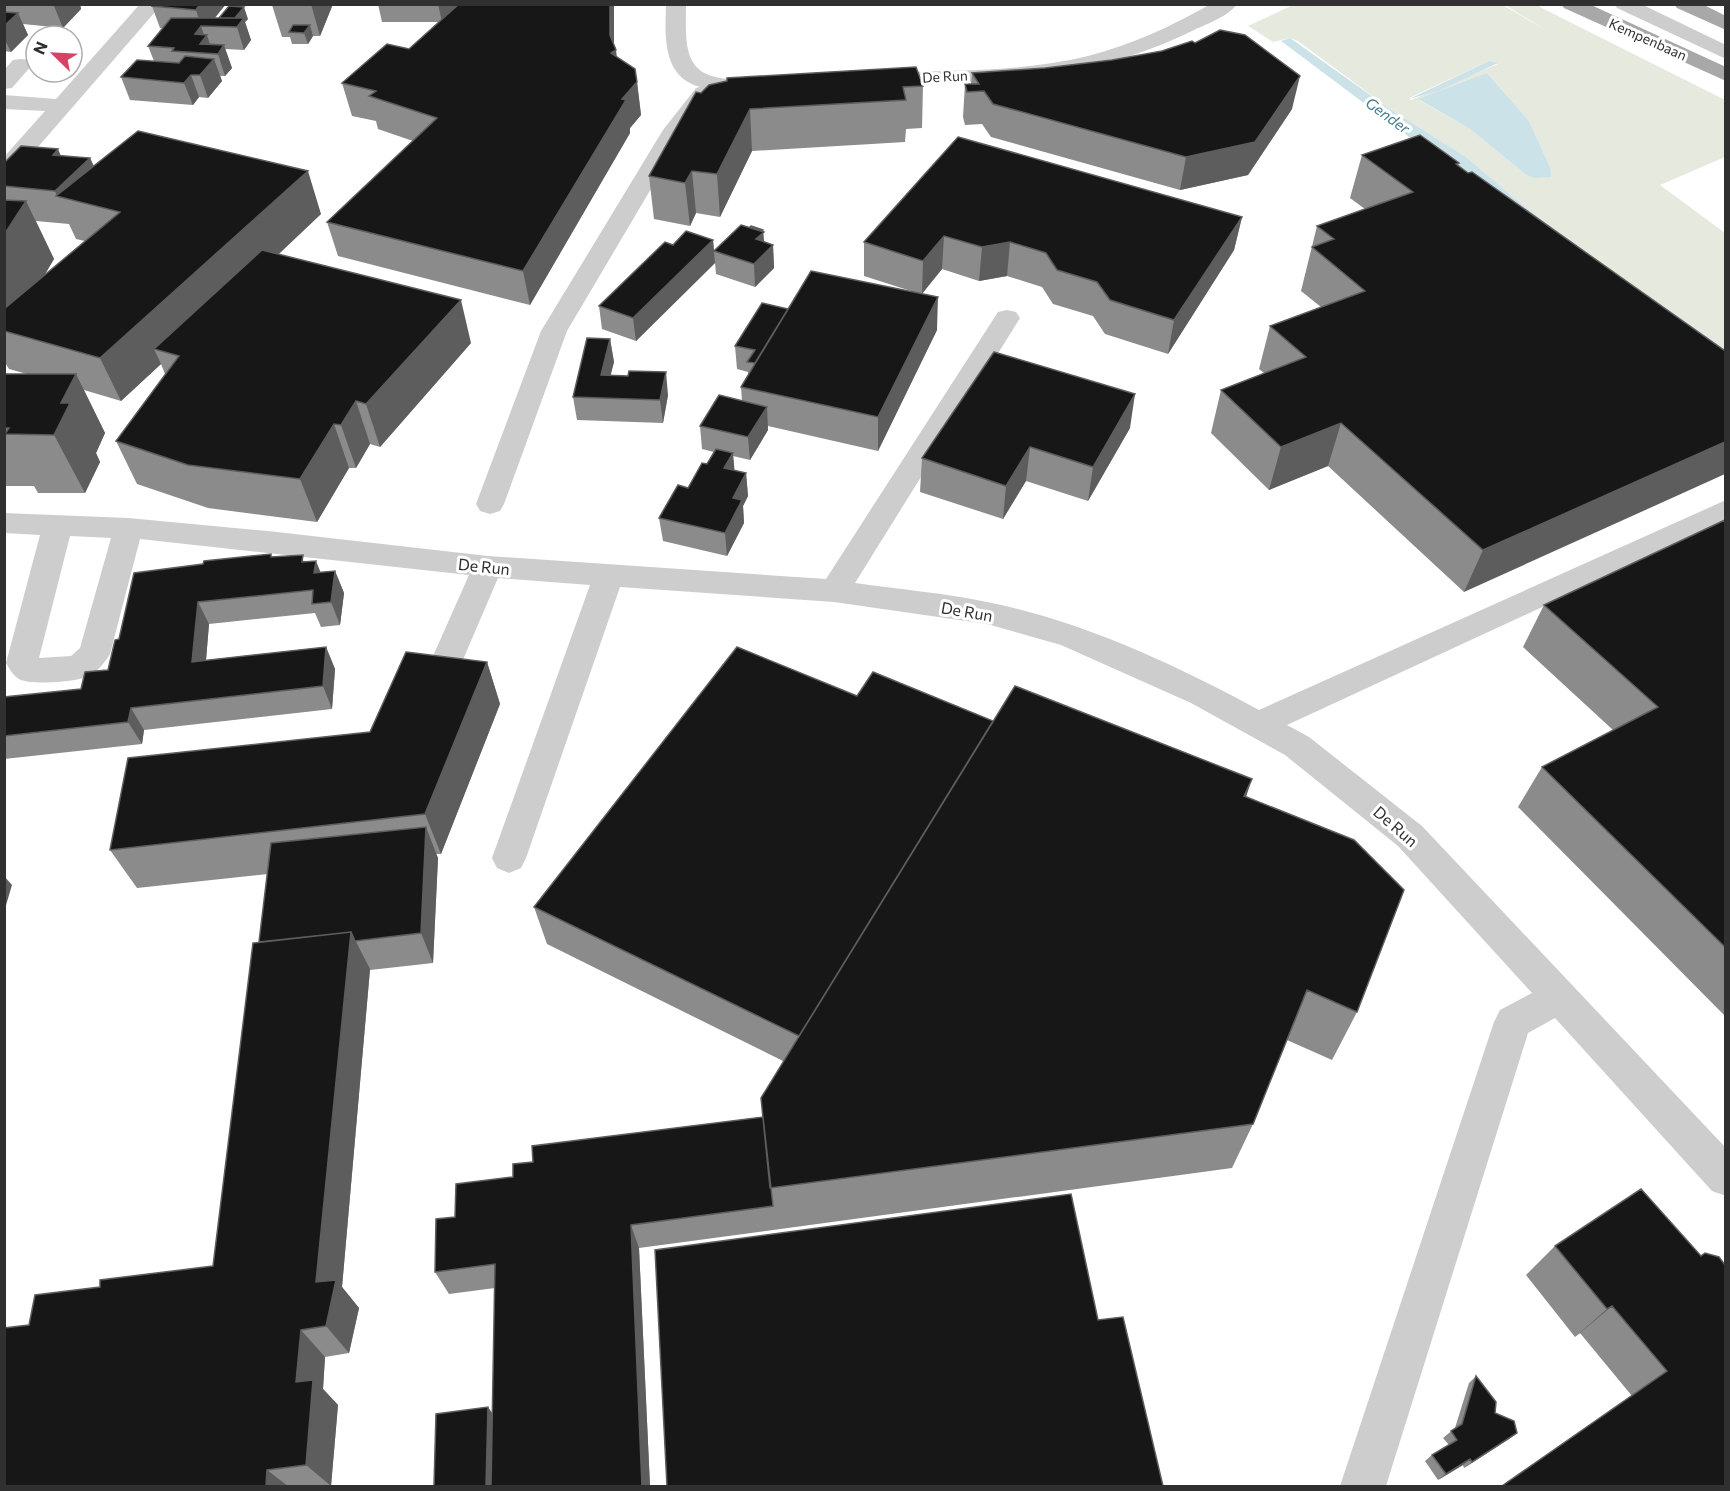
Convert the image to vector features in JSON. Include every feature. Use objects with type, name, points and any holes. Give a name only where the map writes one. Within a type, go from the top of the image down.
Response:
[{"type":"main road","name":"Kempenbaan","points":[[1571,4],[1725,75]]},
{"type":"main road","points":[[1684,4],[1725,24]]},
{"type":"street","points":[[4,172],[152,4]]},
{"type":"street","points":[[676,4],[676,31],[680,63],[692,76],[711,84],[739,87],[775,85]]},
{"type":"street","name":"De Run","points":[[858,81],[1065,68],[1122,53],[1164,37],[1227,4]]},
{"type":"street","name":"Kempenbaan","points":[[1624,4],[1725,53]]},
{"type":"street","points":[[4,83],[21,65]]},
{"type":"street","points":[[490,504],[554,331],[674,129],[711,84]]},
{"type":"street","points":[[4,102],[63,106]]},
{"type":"street","points":[[4,142],[29,144]]},
{"type":"street","points":[[834,591],[1007,318]]},
{"type":"street","points":[[1259,724],[1725,510]]},
{"type":"street","name":"De Run","points":[[4,523],[128,528],[268,541],[488,567],[834,591],[987,614],[1070,636],[1202,694],[1297,746],[1410,836],[1725,1177]]},
{"type":"street","points":[[58,524],[22,663],[30,671],[79,667],[94,654],[128,528]]},
{"type":"street","points":[[437,683],[488,567]]},
{"type":"street","points":[[509,858],[609,575]]},
{"type":"street","points":[[1363,1486],[1513,1022],[1559,997]]},
{"type":"shaded area","points":[[1501,4],[1549,32],[1505,5],[1536,5],[1725,100],[1725,157],[1660,185],[1725,233],[1725,349],[1565,238],[1466,157],[1390,109],[1298,41],[1290,38],[1273,42],[1248,26],[1293,5]],"holes":[[[1489,61],[1498,64],[1411,100],[1409,98]],[[1487,73],[1529,121],[1550,167],[1550,177],[1525,174],[1470,129],[1419,100]]]},
{"type":"water","name":"Gender","points":[[1290,38],[1390,109],[1466,157],[1565,238],[1725,349],[1725,367],[1572,259],[1281,41]]},
{"type":"water","points":[[1489,61],[1498,63],[1438,91],[1409,99]]},
{"type":"water","points":[[1487,73],[1529,121],[1550,167],[1551,177],[1534,178],[1525,174],[1470,129],[1418,99]]},
{"type":"building","points":[[153,4],[200,4],[196,10],[152,6]]},
{"type":"building","points":[[459,4],[610,4],[610,35],[616,50],[611,53],[635,69],[637,82],[622,99],[626,100],[523,271],[327,222],[437,118],[369,96],[376,91],[342,83],[387,44],[409,49]]},
{"type":"building","points":[[229,6],[244,7],[235,18],[219,18]]},
{"type":"building","points":[[4,12],[18,13],[4,26]]},
{"type":"building","points":[[171,18],[244,18],[237,27],[201,26],[195,34],[207,35],[200,44],[224,45],[218,54],[172,51],[174,48],[148,46]]},
{"type":"building","points":[[293,25],[310,25],[304,33],[289,32]]},
{"type":"building","points":[[1220,30],[1245,35],[1300,76],[1255,142],[1186,157],[993,104],[984,91],[967,92],[965,84],[979,84],[972,73],[1112,60],[1162,51],[1192,41],[1195,43]]},
{"type":"building","points":[[185,56],[214,59],[200,75],[191,75],[184,83],[121,77],[137,60],[179,63]]},
{"type":"building","points":[[916,67],[923,86],[903,87],[906,100],[750,109],[717,174],[692,171],[685,183],[649,176],[696,92],[701,93],[709,85],[727,81],[727,78]]},
{"type":"building","points":[[138,131],[308,171],[100,358],[4,331],[4,309],[120,212],[56,196]]},
{"type":"building","points":[[1420,135],[1459,163],[1456,164],[1468,173],[1472,172],[1725,351],[1725,442],[1483,550],[1341,423],[1281,447],[1221,390],[1306,357],[1270,326],[1365,291],[1312,247],[1334,239],[1317,226],[1413,192],[1362,155]]},
{"type":"building","points":[[958,137],[1242,217],[1174,320],[1110,300],[1097,282],[1057,270],[1046,253],[1010,242],[982,247],[944,236],[923,261],[864,242]]},
{"type":"building","points":[[21,146],[58,149],[53,155],[90,158],[55,191],[4,186],[4,163]]},
{"type":"building","points":[[4,200],[26,201],[4,235]]},
{"type":"building","points":[[741,225],[764,232],[756,239],[773,245],[754,264],[714,251]]},
{"type":"building","points":[[686,231],[713,240],[633,318],[599,306],[665,242],[673,245]]},
{"type":"building","points":[[262,250],[461,300],[366,404],[356,401],[341,425],[334,424],[300,479],[188,465],[116,441],[179,356],[154,349]]},
{"type":"building","points":[[811,271],[938,297],[878,417],[741,387]]},
{"type":"building","points":[[762,303],[788,309],[755,363],[747,362],[755,350],[735,346]]},
{"type":"building","points":[[587,338],[610,339],[601,375],[628,376],[629,371],[666,372],[660,400],[573,397]]},
{"type":"building","points":[[994,352],[1135,394],[1093,467],[1030,447],[1006,486],[922,458]]},
{"type":"building","points":[[4,374],[76,374],[61,403],[70,403],[54,435],[5,434],[9,428],[4,428]]},
{"type":"building","points":[[719,395],[767,407],[748,437],[700,426]]},
{"type":"building","points":[[716,449],[733,453],[724,468],[746,473],[733,498],[742,500],[725,533],[659,518],[678,485],[688,488],[702,463],[707,464]]},
{"type":"building","points":[[1725,520],[1725,947],[1542,767],[1658,707],[1544,605]]},
{"type":"building","points":[[271,554],[271,557],[303,555],[302,562],[316,561],[314,573],[335,571],[331,602],[312,604],[313,590],[198,602],[192,662],[326,647],[323,686],[131,708],[128,722],[4,736],[4,697],[81,689],[85,672],[108,670],[115,640],[119,639],[134,573],[203,564],[204,561]]},
{"type":"building","points":[[737,647],[857,696],[873,672],[993,721],[799,1036],[534,907]]},
{"type":"building","points":[[406,652],[487,662],[425,814],[110,850],[128,758],[370,732]]},
{"type":"building","points":[[1015,686],[1252,779],[1244,796],[1354,840],[1404,890],[1357,1012],[1307,990],[1253,1124],[770,1188],[761,1098]]},
{"type":"building","points":[[426,827],[421,933],[355,941],[351,932],[259,942],[271,843]]},
{"type":"building","points":[[351,932],[316,1282],[336,1280],[326,1326],[301,1330],[296,1382],[313,1380],[306,1465],[267,1470],[266,1486],[4,1486],[4,1328],[29,1325],[35,1295],[100,1287],[100,1280],[213,1266],[253,943]]},
{"type":"building","points":[[763,1117],[773,1206],[631,1225],[642,1486],[491,1486],[495,1264],[435,1272],[436,1219],[455,1217],[456,1184],[513,1177],[513,1164],[533,1162],[532,1146]]},
{"type":"building","points":[[1641,1189],[1701,1256],[1705,1253],[1719,1257],[1725,1265],[1725,1486],[1502,1486],[1667,1371],[1612,1306],[1607,1309],[1555,1246]]},
{"type":"building","points":[[1071,1194],[1098,1320],[1123,1317],[1163,1486],[667,1486],[655,1250]]},
{"type":"building","points":[[1476,1376],[1496,1402],[1495,1413],[1514,1421],[1517,1433],[1472,1462],[1470,1459],[1446,1474],[1432,1455],[1457,1440],[1451,1431],[1462,1424]]},
{"type":"building","points":[[488,1407],[486,1486],[434,1486],[436,1414]]}]
